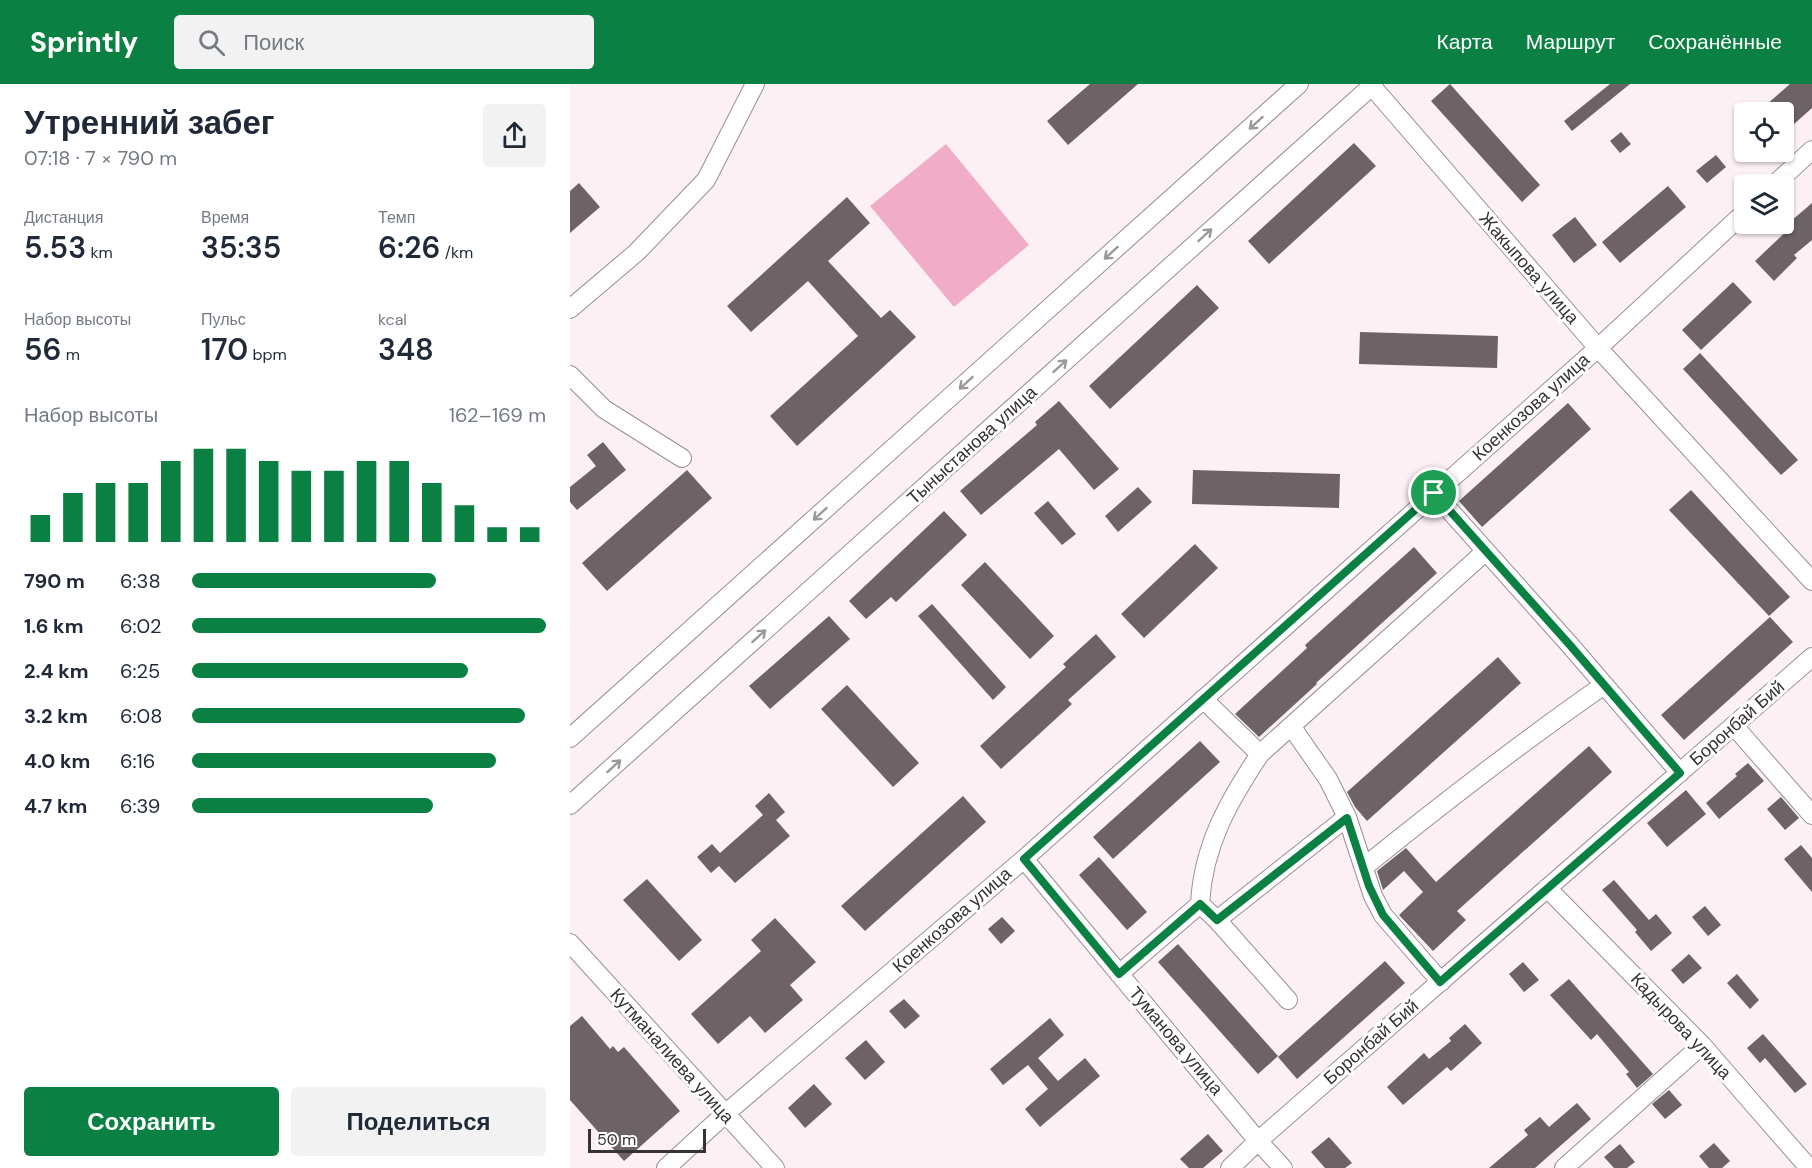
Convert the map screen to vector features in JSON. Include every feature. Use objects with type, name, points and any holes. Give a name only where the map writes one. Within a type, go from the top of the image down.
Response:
[{"type":"street","points":[[570,309],[637,252],[706,180],[755,84]]},
{"type":"street","points":[[570,738],[1299,84]]},
{"type":"street","name":"Жакыпова улица","points":[[1372,85],[1598,348],[1812,581]]},
{"type":"street","name":"Тыныстанова улица","points":[[570,805],[1372,85]]},
{"type":"street","points":[[1786,174],[1812,150]]},
{"type":"street","name":"Коенкозова улица","points":[[666,1168],[725,1114],[1024,859],[1598,348],[1734,222]]},
{"type":"street","points":[[570,375],[604,409],[682,458]]},
{"type":"street","points":[[1434,493],[1680,773]]},
{"type":"street","points":[[1119,974],[1200,904],[1201,881],[1213,838],[1238,788],[1260,754],[1486,551]]},
{"type":"street","name":"Боронбай Бий","points":[[1230,1168],[1258,1141],[1812,657]]},
{"type":"street","points":[[1364,867],[1547,725],[1604,685]]},
{"type":"street","points":[[1203,699],[1260,754]]},
{"type":"street","points":[[1291,726],[1328,779],[1347,818],[1373,896],[1383,915],[1440,982]]},
{"type":"street","points":[[1734,726],[1812,814]]},
{"type":"street","points":[[1217,920],[1347,818]]},
{"type":"street","name":"Туманова улица","points":[[1024,859],[1258,1141],[1283,1168]]},
{"type":"street","name":"Кадырова улица","points":[[1548,888],[1702,1046],[1809,1168]]},
{"type":"street","points":[[1200,904],[1288,1000]]},
{"type":"street","name":"Кутманалиева улица","points":[[570,943],[775,1168]]},
{"type":"street","points":[[1564,1168],[1702,1046]]},
{"type":"shaded area","points":[[946,144],[1029,245],[954,307],[870,206]]},
{"type":"building","points":[[1090,84],[1138,84],[1068,145],[1047,121]]},
{"type":"building","points":[[1450,84],[1540,185],[1522,202],[1431,101]]},
{"type":"building","points":[[1610,84],[1630,84],[1572,131],[1564,121]]},
{"type":"building","points":[[1790,84],[1812,84],[1812,108],[1794,124],[1794,102],[1769,102]]},
{"type":"building","points":[[1621,132],[1631,144],[1620,153],[1610,141]]},
{"type":"building","points":[[1354,143],[1376,166],[1269,264],[1248,241]]},
{"type":"building","points":[[1716,155],[1726,167],[1707,183],[1696,171]]},
{"type":"building","points":[[579,183],[600,207],[570,233],[570,191]]},
{"type":"building","points":[[1668,186],[1686,207],[1620,263],[1602,242]]},
{"type":"building","points":[[847,197],[870,223],[828,261],[881,318],[890,310],[916,337],[797,446],[770,416],[858,336],[808,281],[751,332],[727,306]]},
{"type":"building","points":[[1812,203],[1812,240],[1794,255],[1797,258],[1774,281],[1755,261],[1783,234],[1794,234],[1794,218]]},
{"type":"building","points":[[1575,217],[1597,245],[1574,263],[1552,235]]},
{"type":"building","points":[[1733,282],[1752,302],[1701,350],[1682,330]]},
{"type":"building","points":[[1197,285],[1219,308],[1110,409],[1089,386]]},
{"type":"building","points":[[1360,332],[1498,336],[1497,368],[1359,364]]},
{"type":"building","points":[[1700,353],[1798,460],[1781,475],[1683,369]]},
{"type":"building","points":[[1059,401],[1119,469],[1094,490],[1059,449],[981,515],[960,491],[1037,425],[1035,422]]},
{"type":"building","points":[[1568,403],[1591,429],[1482,527],[1459,501]]},
{"type":"building","points":[[603,442],[626,470],[577,510],[570,502],[570,487],[596,466],[587,455]]},
{"type":"building","points":[[687,470],[712,498],[607,591],[582,563]]},
{"type":"building","points":[[1193,470],[1340,474],[1339,508],[1192,504]]},
{"type":"building","points":[[1138,487],[1152,502],[1118,532],[1105,516]]},
{"type":"building","points":[[1691,490],[1790,597],[1769,616],[1669,510]]},
{"type":"building","points":[[1048,501],[1076,534],[1062,545],[1034,513]]},
{"type":"building","points":[[944,511],[967,535],[896,602],[891,597],[866,619],[849,601]]},
{"type":"building","points":[[1195,544],[1218,568],[1144,638],[1121,614]]},
{"type":"building","points":[[1414,547],[1437,573],[1259,737],[1235,714],[1307,648],[1305,645]]},
{"type":"building","points":[[985,562],[1054,636],[1030,659],[961,585]]},
{"type":"building","points":[[932,604],[1006,687],[993,700],[918,616]]},
{"type":"building","points":[[829,616],[850,639],[770,709],[749,686]]},
{"type":"building","points":[[1770,617],[1793,642],[1684,740],[1661,715]]},
{"type":"building","points":[[1096,634],[1116,657],[1068,700],[1072,704],[1001,769],[980,746],[1066,667],[1063,664]]},
{"type":"building","points":[[1498,657],[1521,683],[1367,821],[1355,807],[1347,792]]},
{"type":"building","points":[[847,685],[919,763],[893,787],[821,709]]},
{"type":"building","points":[[1200,741],[1220,762],[1113,859],[1093,837]]},
{"type":"building","points":[[1589,746],[1612,772],[1457,911],[1466,920],[1433,951],[1399,915],[1423,892],[1404,871],[1383,890],[1377,871],[1406,848],[1436,882]]},
{"type":"building","points":[[1748,763],[1764,781],[1719,819],[1706,803],[1737,776],[1735,774]]},
{"type":"building","points":[[1686,790],[1706,814],[1667,847],[1647,823]]},
{"type":"building","points":[[769,793],[785,812],[776,820],[790,836],[735,883],[719,866],[711,873],[697,857],[712,844],[720,853],[763,815],[755,806]]},
{"type":"building","points":[[963,796],[986,822],[865,931],[841,906]]},
{"type":"building","points":[[1781,797],[1799,818],[1785,830],[1767,809]]},
{"type":"building","points":[[1801,845],[1812,858],[1812,892],[1784,859]]},
{"type":"building","points":[[1099,857],[1147,912],[1127,930],[1079,875]]},
{"type":"building","points":[[647,879],[702,940],[679,961],[623,900]]},
{"type":"building","points":[[1614,880],[1649,920],[1656,914],[1672,933],[1651,951],[1635,932],[1637,930],[1602,890]]},
{"type":"building","points":[[1705,906],[1721,925],[1708,936],[1692,917]]},
{"type":"building","points":[[1002,917],[1015,931],[1001,944],[988,929]]},
{"type":"building","points":[[775,918],[816,962],[790,985],[803,1000],[765,1033],[750,1016],[718,1044],[691,1014],[761,951],[751,940]]},
{"type":"building","points":[[1178,944],[1278,1056],[1258,1074],[1158,962]]},
{"type":"building","points":[[1689,954],[1702,968],[1683,984],[1671,970]]},
{"type":"building","points":[[1385,961],[1405,983],[1297,1079],[1278,1057]]},
{"type":"building","points":[[1523,962],[1539,980],[1524,992],[1509,974]]},
{"type":"building","points":[[1737,974],[1759,1000],[1750,1009],[1727,983]]},
{"type":"building","points":[[1569,979],[1653,1074],[1637,1088],[1626,1074],[1629,1072],[1597,1034],[1591,1040],[1550,995]]},
{"type":"building","points":[[904,999],[920,1016],[905,1029],[889,1011]]},
{"type":"building","points":[[582,1016],[610,1049],[613,1046],[618,1052],[624,1047],[680,1111],[624,1161],[570,1100],[570,1026]]},
{"type":"building","points":[[1050,1018],[1064,1035],[1038,1058],[1058,1081],[1085,1058],[1100,1076],[1040,1127],[1025,1109],[1048,1089],[1028,1065],[1003,1085],[990,1069]]},
{"type":"building","points":[[1465,1024],[1482,1043],[1451,1071],[1447,1067],[1403,1105],[1387,1087],[1424,1053],[1429,1059],[1451,1041],[1449,1038]]},
{"type":"building","points":[[1763,1034],[1807,1084],[1795,1093],[1765,1058],[1760,1063],[1747,1048]]},
{"type":"building","points":[[866,1040],[885,1062],[865,1080],[845,1058]]},
{"type":"building","points":[[814,1084],[832,1104],[805,1128],[788,1108]]},
{"type":"building","points":[[1669,1090],[1682,1105],[1665,1119],[1652,1104]]},
{"type":"building","points":[[1577,1103],[1591,1119],[1535,1168],[1489,1168],[1528,1135],[1524,1130],[1540,1117],[1549,1127]]},
{"type":"building","points":[[1208,1134],[1223,1151],[1203,1168],[1189,1168],[1180,1159]]},
{"type":"building","points":[[1329,1137],[1352,1163],[1345,1168],[1325,1168],[1311,1152]]},
{"type":"building","points":[[1714,1143],[1730,1161],[1722,1168],[1709,1168],[1699,1156]]},
{"type":"building","points":[[1620,1144],[1635,1162],[1627,1168],[1614,1168],[1604,1157]]},
{"type":"route","points":[[1434,493],[1680,773],[1440,982],[1383,915],[1369,886],[1347,818],[1217,920],[1200,904],[1119,974],[1024,859],[1434,493]]}]
